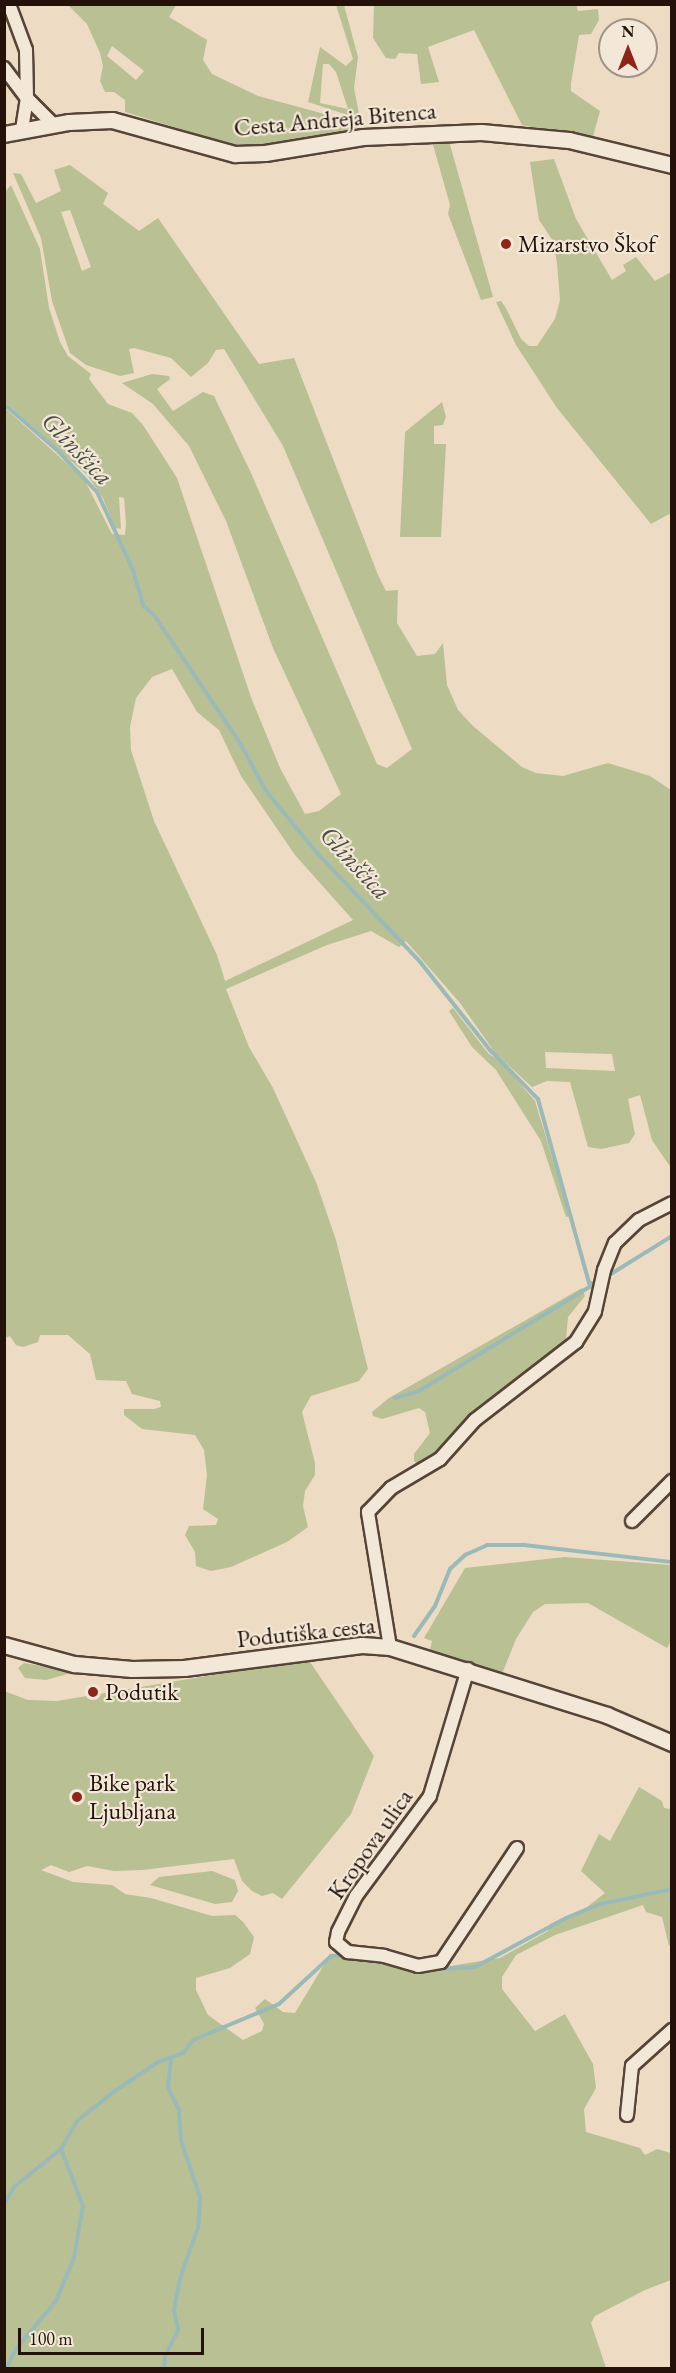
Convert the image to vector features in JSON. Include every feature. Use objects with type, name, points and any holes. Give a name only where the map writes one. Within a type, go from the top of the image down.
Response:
[{"type":"street","points":[[9,4],[26,50],[27,98],[22,131]]},
{"type":"street","points":[[4,68],[27,98],[53,124]]},
{"type":"street","name":"Cesta Andreja Bitenca","points":[[4,134],[53,124],[112,120],[235,154],[411,133],[514,134],[569,140],[672,165]]},
{"type":"street","points":[[390,1647],[368,1512],[391,1488],[440,1459],[475,1420],[576,1342],[596,1311],[604,1270],[615,1243],[639,1220],[672,1203]]},
{"type":"street","points":[[632,1521],[672,1481]]},
{"type":"street","name":"Podutiška cesta","points":[[4,1645],[75,1664],[132,1670],[195,1667],[362,1645],[390,1647],[607,1715],[672,1743]]},
{"type":"street","name":"Kropova ulica","points":[[468,1670],[430,1796],[356,1896],[338,1932],[336,1942],[348,1952],[384,1956],[418,1966],[441,1962],[517,1848]]},
{"type":"street","points":[[627,2115],[632,2066],[672,2030]]},
{"type":"green space","points":[[576,4],[578,11],[598,9],[598,22],[591,34],[579,35],[571,83],[571,91],[600,111],[592,140],[522,125],[474,30],[428,47],[439,82],[421,84],[417,54],[399,53],[395,59],[386,58],[373,38],[374,5]]},
{"type":"green space","points":[[68,5],[176,5],[169,17],[207,40],[203,60],[212,74],[258,96],[358,123],[355,131],[270,147],[239,147],[125,112],[125,100],[114,92],[105,92],[100,81],[103,66],[100,53],[87,24]],"holes":[[[112,46],[144,71],[136,80],[107,56]]]},
{"type":"green space","points":[[336,5],[344,5],[358,57],[354,88],[360,119],[308,102],[320,47],[346,66],[353,59]],"holes":[[[323,64],[329,64],[336,72],[348,109],[320,103]]]},
{"type":"green space","points":[[430,134],[447,134],[493,297],[481,300],[448,214],[450,205]]},
{"type":"green space","points":[[554,159],[576,219],[612,280],[626,271],[623,265],[636,257],[655,281],[671,272],[671,513],[651,524],[557,408],[516,345],[496,302],[501,301],[521,339],[529,346],[537,346],[555,319],[560,300],[557,263],[553,241],[539,220],[530,162]]},
{"type":"green space","points":[[70,165],[108,193],[103,204],[139,231],[158,218],[259,364],[294,358],[378,575],[386,591],[398,590],[397,623],[417,656],[435,654],[443,643],[447,685],[458,710],[473,726],[522,767],[536,773],[563,776],[608,763],[650,776],[671,790],[671,1168],[652,1140],[640,1095],[628,1099],[635,1134],[629,1143],[601,1149],[588,1147],[570,1082],[547,1081],[532,1087],[496,1054],[460,1003],[406,941],[399,947],[371,931],[327,945],[226,989],[249,1047],[273,1088],[316,1182],[336,1240],[368,1369],[359,1381],[311,1396],[302,1412],[315,1463],[315,1475],[305,1491],[303,1506],[308,1527],[287,1542],[231,1567],[211,1571],[196,1566],[195,1552],[185,1535],[189,1526],[216,1525],[218,1519],[203,1509],[207,1475],[204,1450],[195,1435],[142,1429],[124,1415],[124,1409],[161,1407],[160,1401],[132,1394],[126,1381],[96,1380],[90,1354],[68,1335],[40,1335],[38,1342],[23,1347],[16,1345],[10,1336],[5,1338],[5,408],[84,479],[112,534],[125,535],[126,523],[124,498],[119,497],[121,529],[115,528],[103,498],[87,475],[5,402],[4,193],[11,185],[40,249],[49,308],[60,342],[68,356],[91,374],[89,379],[108,404],[132,413],[143,425],[177,478],[252,700],[280,768],[305,814],[319,811],[341,794],[273,648],[226,521],[189,446],[153,404],[122,383],[152,374],[169,376],[170,379],[157,389],[173,411],[203,392],[214,396],[251,473],[377,764],[387,768],[412,749],[283,446],[224,349],[216,350],[208,363],[191,377],[171,358],[134,348],[129,349],[134,373],[120,376],[86,365],[70,353],[52,301],[41,238],[13,173],[21,174],[36,203],[61,191],[54,170]],"holes":[[[70,210],[91,267],[82,271],[61,212]],[[172,669],[197,712],[219,730],[241,776],[295,855],[353,920],[225,981],[217,955],[154,821],[131,750],[130,727],[136,698],[152,677]],[[545,1052],[612,1054],[615,1071],[546,1068]]]},
{"type":"green space","points":[[442,402],[446,417],[443,425],[434,426],[434,444],[446,444],[441,537],[400,537],[405,432]]},
{"type":"green space","points":[[453,1008],[488,1053],[504,1065],[535,1101],[570,1216],[566,1217],[541,1141],[496,1070],[472,1047],[449,1011]]},
{"type":"green space","points":[[582,1288],[585,1296],[568,1317],[566,1340],[557,1353],[490,1401],[443,1450],[419,1465],[414,1461],[414,1454],[430,1433],[425,1412],[419,1408],[382,1419],[373,1416],[372,1412],[389,1398]]},
{"type":"green space","points":[[565,1557],[671,1565],[671,1641],[667,1648],[588,1603],[545,1604],[533,1612],[516,1639],[502,1674],[430,1650],[432,1641],[424,1638],[465,1568]]},
{"type":"green space","points":[[308,1659],[374,1756],[351,1814],[282,1899],[273,1893],[262,1896],[252,1891],[242,1881],[234,1859],[142,1870],[114,1871],[87,1866],[69,1872],[51,1865],[41,1870],[73,1882],[112,1885],[125,1894],[151,1898],[212,1916],[235,1915],[254,1937],[250,1954],[230,1968],[196,1978],[196,1990],[208,2015],[243,2040],[262,2031],[264,2024],[255,2008],[265,1999],[283,2012],[295,2013],[328,1958],[346,1956],[444,1967],[500,1958],[548,1931],[550,1924],[587,1907],[605,1893],[581,1871],[599,1834],[610,1841],[639,1787],[662,1801],[664,1808],[671,1809],[671,1945],[669,1946],[662,1917],[646,1912],[643,1905],[555,1935],[516,1955],[502,1977],[502,1989],[535,2031],[565,2014],[593,2064],[596,2088],[584,2109],[586,2132],[640,2148],[645,2155],[657,2149],[671,2153],[671,2280],[645,2290],[595,2316],[591,2323],[606,2368],[5,2368],[4,1691],[28,1700],[57,1701]]},
{"type":"green space","points":[[24,1663],[71,1673],[46,1680],[25,1678],[18,1668]]},
{"type":"green space","points":[[212,1871],[235,1880],[238,1891],[232,1902],[215,1904],[150,1885],[159,1877]]},
{"type":"waterway","name":"Glinščica","points":[[4,404],[59,452],[97,492],[133,570],[143,606],[154,615],[240,743],[266,791],[318,854],[421,963],[490,1050],[538,1099],[589,1283],[598,1283]]},
{"type":"waterway","name":"Glinščica","points":[[606,1277],[672,1236]]},
{"type":"waterway","points":[[395,1398],[419,1391],[591,1286]]},
{"type":"waterway","points":[[414,1636],[435,1606],[450,1569],[465,1555],[487,1545],[524,1545],[672,1562]]},
{"type":"waterway","points":[[425,1970],[475,1967],[566,1918],[601,1904],[672,1889]]},
{"type":"waterway","points":[[4,2204],[15,2186],[61,2149],[77,2121],[115,2091],[158,2062],[183,2053],[193,2040],[279,2004],[331,1956],[347,1955]]},
{"type":"waterway","points":[[164,2368],[165,2356],[178,2330],[174,2310],[180,2278],[198,2228],[200,2197],[181,2141],[179,2110],[168,2087],[171,2059]]},
{"type":"waterway","points":[[6,2368],[16,2349],[56,2301],[74,2258],[83,2206],[61,2149]]},
{"type":"place","name":"Mizarstvo Škof","points":[[506,244]]},
{"type":"place","name":"Podutik","points":[[93,1692]]},
{"type":"place","name":"Bike park Ljubljana","points":[[77,1797]]}]
